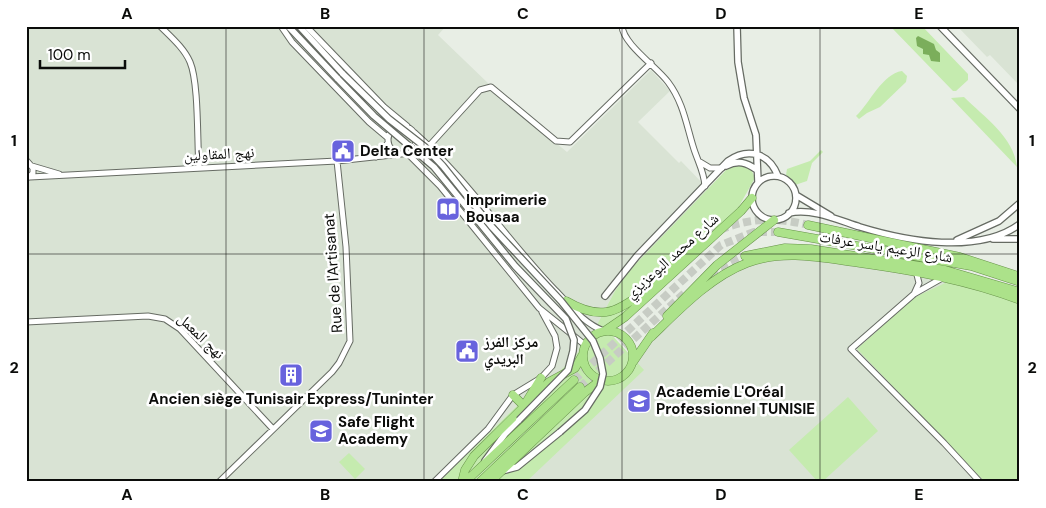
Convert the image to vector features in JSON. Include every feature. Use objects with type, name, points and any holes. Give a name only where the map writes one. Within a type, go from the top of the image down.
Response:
[{"type":"highway","name":"شارع محمد البوعزيزي","points":[[605,331],[626,317],[727,224],[752,198]]},
{"type":"highway","points":[[490,482],[585,392],[600,381],[614,381],[620,378],[630,368],[650,337],[670,312],[717,265],[774,220]]},
{"type":"highway","points":[[808,225],[960,257],[995,267],[1020,277]]},
{"type":"highway","name":"شارع الزعيم ياسر عرفات","points":[[778,232],[971,266],[1020,282]]},
{"type":"highway","points":[[566,301],[597,313],[620,308],[634,299],[699,241]]},
{"type":"highway","name":"شارع الزعيم ياسر عرفات","points":[[745,256],[785,248],[812,250],[946,270],[1020,292]]},
{"type":"highway","points":[[650,337],[725,274],[760,259],[804,256],[916,271],[944,277],[1020,300]]},
{"type":"highway","points":[[464,482],[465,470],[474,456],[549,382],[575,368],[582,356],[585,345],[594,334],[605,331],[618,332],[628,340],[633,350],[633,362]]},
{"type":"highway","points":[[582,356],[587,371],[600,381]]},
{"type":"highway","points":[[525,406],[528,395],[541,378]]},
{"type":"highway","points":[[464,482],[574,380]]},
{"type":"highway","points":[[480,482],[580,387]]},
{"type":"highway","points":[[513,395],[525,406]]},
{"type":"street","points":[[160,26],[185,53],[191,63],[194,82],[199,167]]},
{"type":"street","points":[[280,26],[292,42],[388,141],[393,150],[404,154],[440,186],[539,308],[551,326],[557,348],[552,366],[541,378],[513,395],[488,429],[434,482]]},
{"type":"street","points":[[288,26],[374,116],[434,167],[516,266],[566,319],[574,340],[574,351],[568,370],[499,441],[482,465]]},
{"type":"street","points":[[299,26],[389,119],[425,147],[491,226],[561,301],[593,341],[600,358],[603,374],[600,387],[585,410],[517,467],[502,471]]},
{"type":"street","points":[[306,26],[384,107],[429,146],[453,171],[521,254],[586,322],[605,331]]},
{"type":"street","points":[[622,26],[624,36],[668,82],[679,99],[700,162],[705,186]]},
{"type":"street","points":[[737,26],[740,80],[754,126],[758,182],[752,198],[758,214],[774,220],[789,214],[807,212],[835,218],[870,230],[923,242],[953,242],[988,238],[1020,239]]},
{"type":"street","points":[[940,26],[1020,109]]},
{"type":"street","points":[[429,146],[480,90],[491,87],[556,141],[570,142],[651,63]]},
{"type":"street","points":[[376,158],[395,128],[407,126]]},
{"type":"street","points":[[404,154],[416,145],[415,134]]},
{"type":"street","points":[[605,296],[637,256],[736,155],[756,153],[769,161],[778,176],[791,184],[796,195],[795,205],[789,214]]},
{"type":"street","name":"نهج المقاولين","points":[[28,177],[376,158],[404,154]]},
{"type":"street","name":"Rue de l'Artisanat","points":[[219,482],[332,372],[350,341],[346,247],[336,160]]},
{"type":"street","points":[[700,162],[710,168],[722,168],[735,162],[743,162],[757,170]]},
{"type":"street","points":[[28,177],[34,173],[29,163]]},
{"type":"street","name":"نهج المقاولين","points":[[29,163],[64,176]]},
{"type":"street","points":[[758,182],[767,177],[778,176]]},
{"type":"street","points":[[796,195],[835,218]]},
{"type":"street","points":[[953,242],[999,222],[1020,203]]},
{"type":"street","points":[[988,238],[1011,231],[1020,224]]},
{"type":"street","points":[[914,294],[919,283],[916,271]]},
{"type":"street","points":[[944,277],[914,294],[851,349],[980,482]]},
{"type":"street","points":[[539,308],[585,345]]},
{"type":"street","name":"نهج المعمل","points":[[26,322],[148,316],[165,319],[180,329],[273,429]]},
{"type":"shaded area","points":[[26,26],[446,26],[438,35],[517,111],[567,152],[651,70],[670,91],[638,122],[679,163],[681,161],[709,190],[629,271],[615,291],[592,334],[575,356],[557,374],[523,400],[438,482],[26,482]]},
{"type":"shaded area","points":[[890,26],[922,26],[968,74],[968,80],[956,91],[953,91]]},
{"type":"shaded area","points":[[957,26],[1020,26],[1020,86],[990,55],[987,57]]},
{"type":"shaded area","points":[[918,36],[934,44],[936,50],[940,53],[940,62],[931,61],[929,55],[923,54],[923,49],[917,46],[916,38]]},
{"type":"shaded area","points":[[902,71],[907,76],[906,82],[880,107],[859,119],[856,116],[882,83],[888,77]]},
{"type":"shaded area","points":[[964,97],[1004,137],[1015,156],[1017,167],[951,98]]},
{"type":"shaded area","points":[[821,150],[823,152],[812,163],[807,181],[795,185],[786,175],[787,169],[810,161]]},
{"type":"shaded area","points":[[742,163],[751,169],[755,178],[738,208],[609,332],[644,370],[526,482],[438,482],[523,400],[557,374],[575,356],[592,334],[615,291],[629,271],[728,168]]},
{"type":"shaded area","points":[[770,253],[902,265],[958,277],[1020,482],[497,482],[683,303],[730,266]]},
{"type":"shaded area","points":[[958,277],[1020,297],[1020,482],[985,482],[857,349],[915,297]]},
{"type":"shaded area","points":[[848,397],[878,431],[822,482],[818,482],[789,450]]},
{"type":"shaded area","points":[[349,453],[365,469],[355,479],[339,462]]},
{"type":"tunnel","points":[[699,241],[725,228],[752,221],[779,220],[808,225]]},
{"type":"tunnel","points":[[574,380],[721,245],[754,232],[778,232]]},
{"type":"tunnel","points":[[710,274],[745,256]]},
{"type":"tunnel","points":[[580,387],[687,291]]},
{"type":"place","name":"Delta Center","points":[[343,151]]},
{"type":"place","name":"Imprimerie Bousaa","points":[[448,209]]},
{"type":"place","name":"مركز الفرز البريدي","points":[[467,351]]},
{"type":"place","name":"Ancien siège Tunisair Express/Tuninter","points":[[291,375]]},
{"type":"place","name":"Academie L'Oréal Professionnel TUNISIE","points":[[639,401]]},
{"type":"place","name":"Safe Flight Academy","points":[[321,431]]}]
